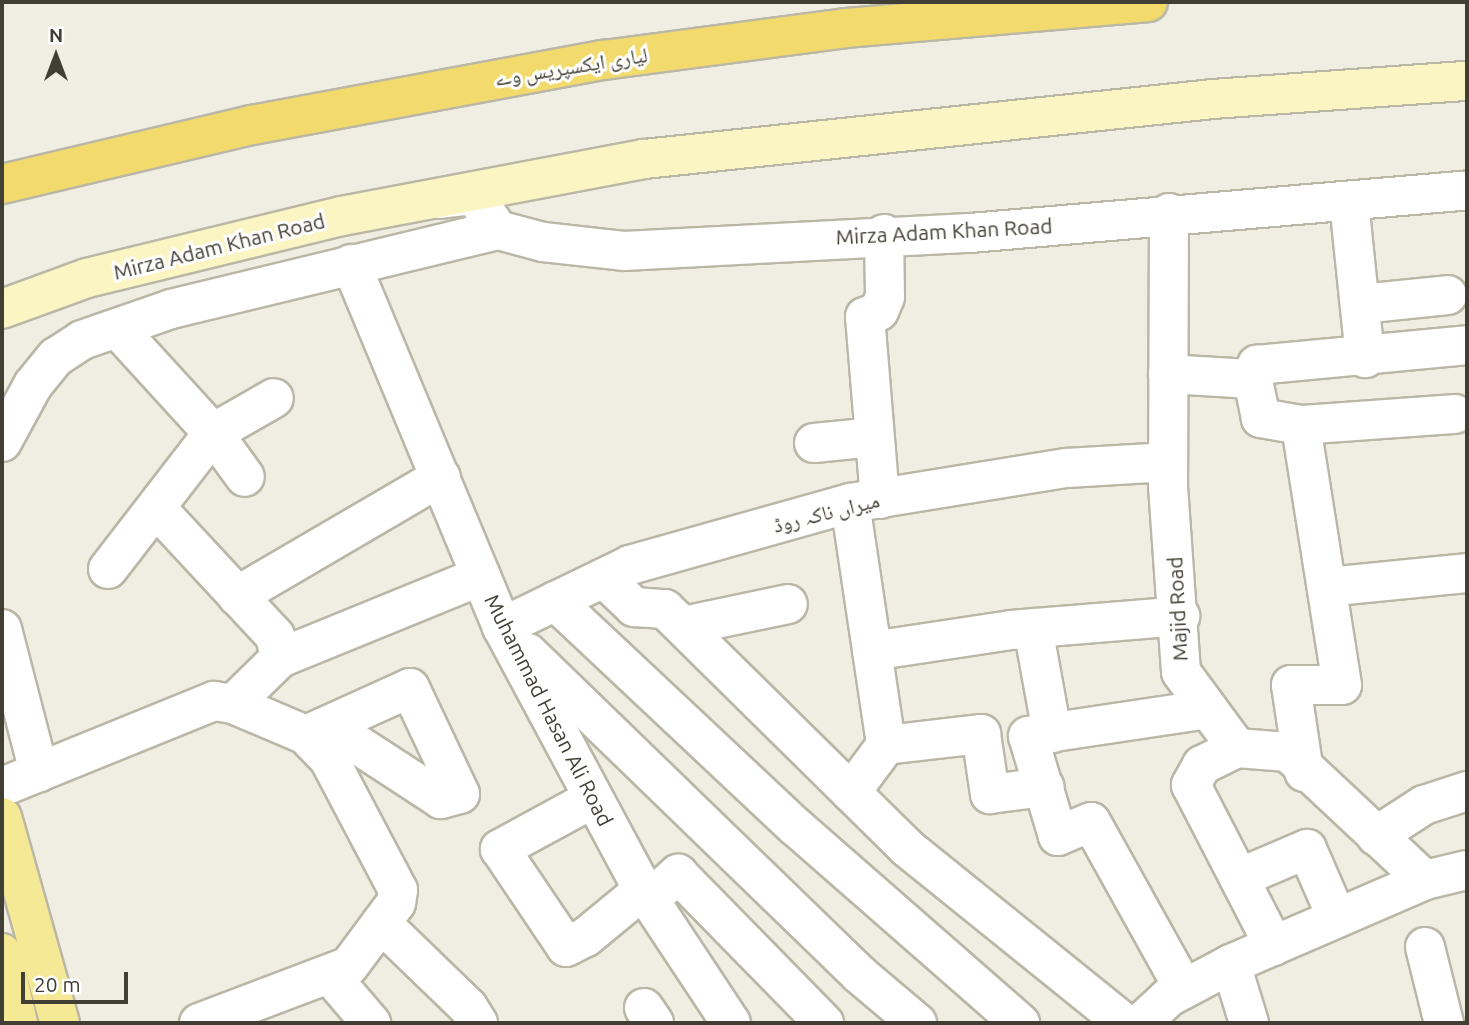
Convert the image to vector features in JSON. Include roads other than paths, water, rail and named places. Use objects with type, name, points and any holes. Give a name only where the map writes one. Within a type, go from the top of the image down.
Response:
[{"type":"highway","name":"لیاری ایکسپریس وے","points":[[2,184],[252,125],[604,60],[846,28],[1148,2]]},
{"type":"main road","name":"Mirza Adam Khan Road","points":[[2,309],[87,278],[342,216],[645,159],[1213,99],[1467,81]]},
{"type":"main road","points":[[2,817],[60,1023]]},
{"type":"main road","points":[[2,953],[18,1023]]},
{"type":"street","name":"Mirza Adam Khan Road","points":[[440,199],[474,195],[498,230],[542,242],[624,251],[884,234],[970,233],[1169,213],[1349,202],[1467,190]]},
{"type":"street","points":[[1349,202],[1365,358]]},
{"type":"street","name":"Majid Road","points":[[1169,213],[1168,462],[1180,616],[1181,672],[1237,748]]},
{"type":"street","points":[[2,442],[33,385],[56,357],[82,340],[171,309],[498,230]]},
{"type":"street","points":[[850,792],[886,745],[872,651],[865,501],[874,437],[865,317],[879,311],[885,297],[884,234]]},
{"type":"street","name":"Muhammad Hasan Ali Road","points":[[351,264],[502,627],[592,799],[647,895],[731,1023]]},
{"type":"street","points":[[1361,304],[1448,295]]},
{"type":"street","points":[[117,328],[213,433],[245,477]]},
{"type":"street","points":[[1455,414],[1301,425],[1261,418],[1253,379],[1257,365],[1365,358],[1467,345]]},
{"type":"street","points":[[1168,374],[1253,379]]},
{"type":"street","points":[[108,569],[158,510],[213,433],[274,398]]},
{"type":"street","points":[[1301,425],[1342,685],[1292,685],[1304,772]]},
{"type":"street","points":[[814,443],[874,437]]},
{"type":"street","name":"میراں ناکہ روڈ","points":[[502,627],[630,565],[865,501],[1068,468],[1168,462]]},
{"type":"street","points":[[237,596],[441,477]]},
{"type":"street","points":[[158,510],[275,636],[279,658]]},
{"type":"street","points":[[1327,587],[1467,573]]},
{"type":"street","points":[[233,704],[279,658],[481,576]]},
{"type":"street","points":[[604,578],[634,607],[664,609],[906,847],[1124,1023]]},
{"type":"street","points":[[555,601],[796,827],[1020,1023]]},
{"type":"street","points":[[683,626],[788,604]]},
{"type":"street","points":[[872,651],[1033,628],[1180,616]]},
{"type":"street","points":[[502,627],[859,974],[917,1023]]},
{"type":"street","points":[[1033,628],[1052,733]]},
{"type":"street","points":[[2,629],[39,772]]},
{"type":"street","points":[[2,787],[214,701],[233,704],[318,730],[329,759],[398,890],[396,904],[349,966],[199,1023]]},
{"type":"street","points":[[1184,989],[1091,822],[1058,836],[1028,736],[1208,709]]},
{"type":"street","points":[[886,745],[981,734],[990,794],[1045,787]]},
{"type":"street","points":[[1273,946],[1191,785],[1202,765],[1237,748],[1288,752],[1304,772],[1376,836],[1455,878]]},
{"type":"street","points":[[1376,836],[1424,805],[1467,791]]},
{"type":"street","points":[[592,799],[500,849],[566,947],[586,937],[678,874],[824,1023]]},
{"type":"street","points":[[1239,878],[1307,849],[1337,918]]},
{"type":"street","points":[[1141,1023],[1184,989],[1231,964],[1337,918],[1455,878]]},
{"type":"street","points":[[382,923],[468,1007],[478,1023]]},
{"type":"street","points":[[1425,947],[1444,1023]]},
{"type":"street","points":[[1231,964],[1249,1023]]},
{"type":"street","points":[[329,974],[371,1023]]}]
